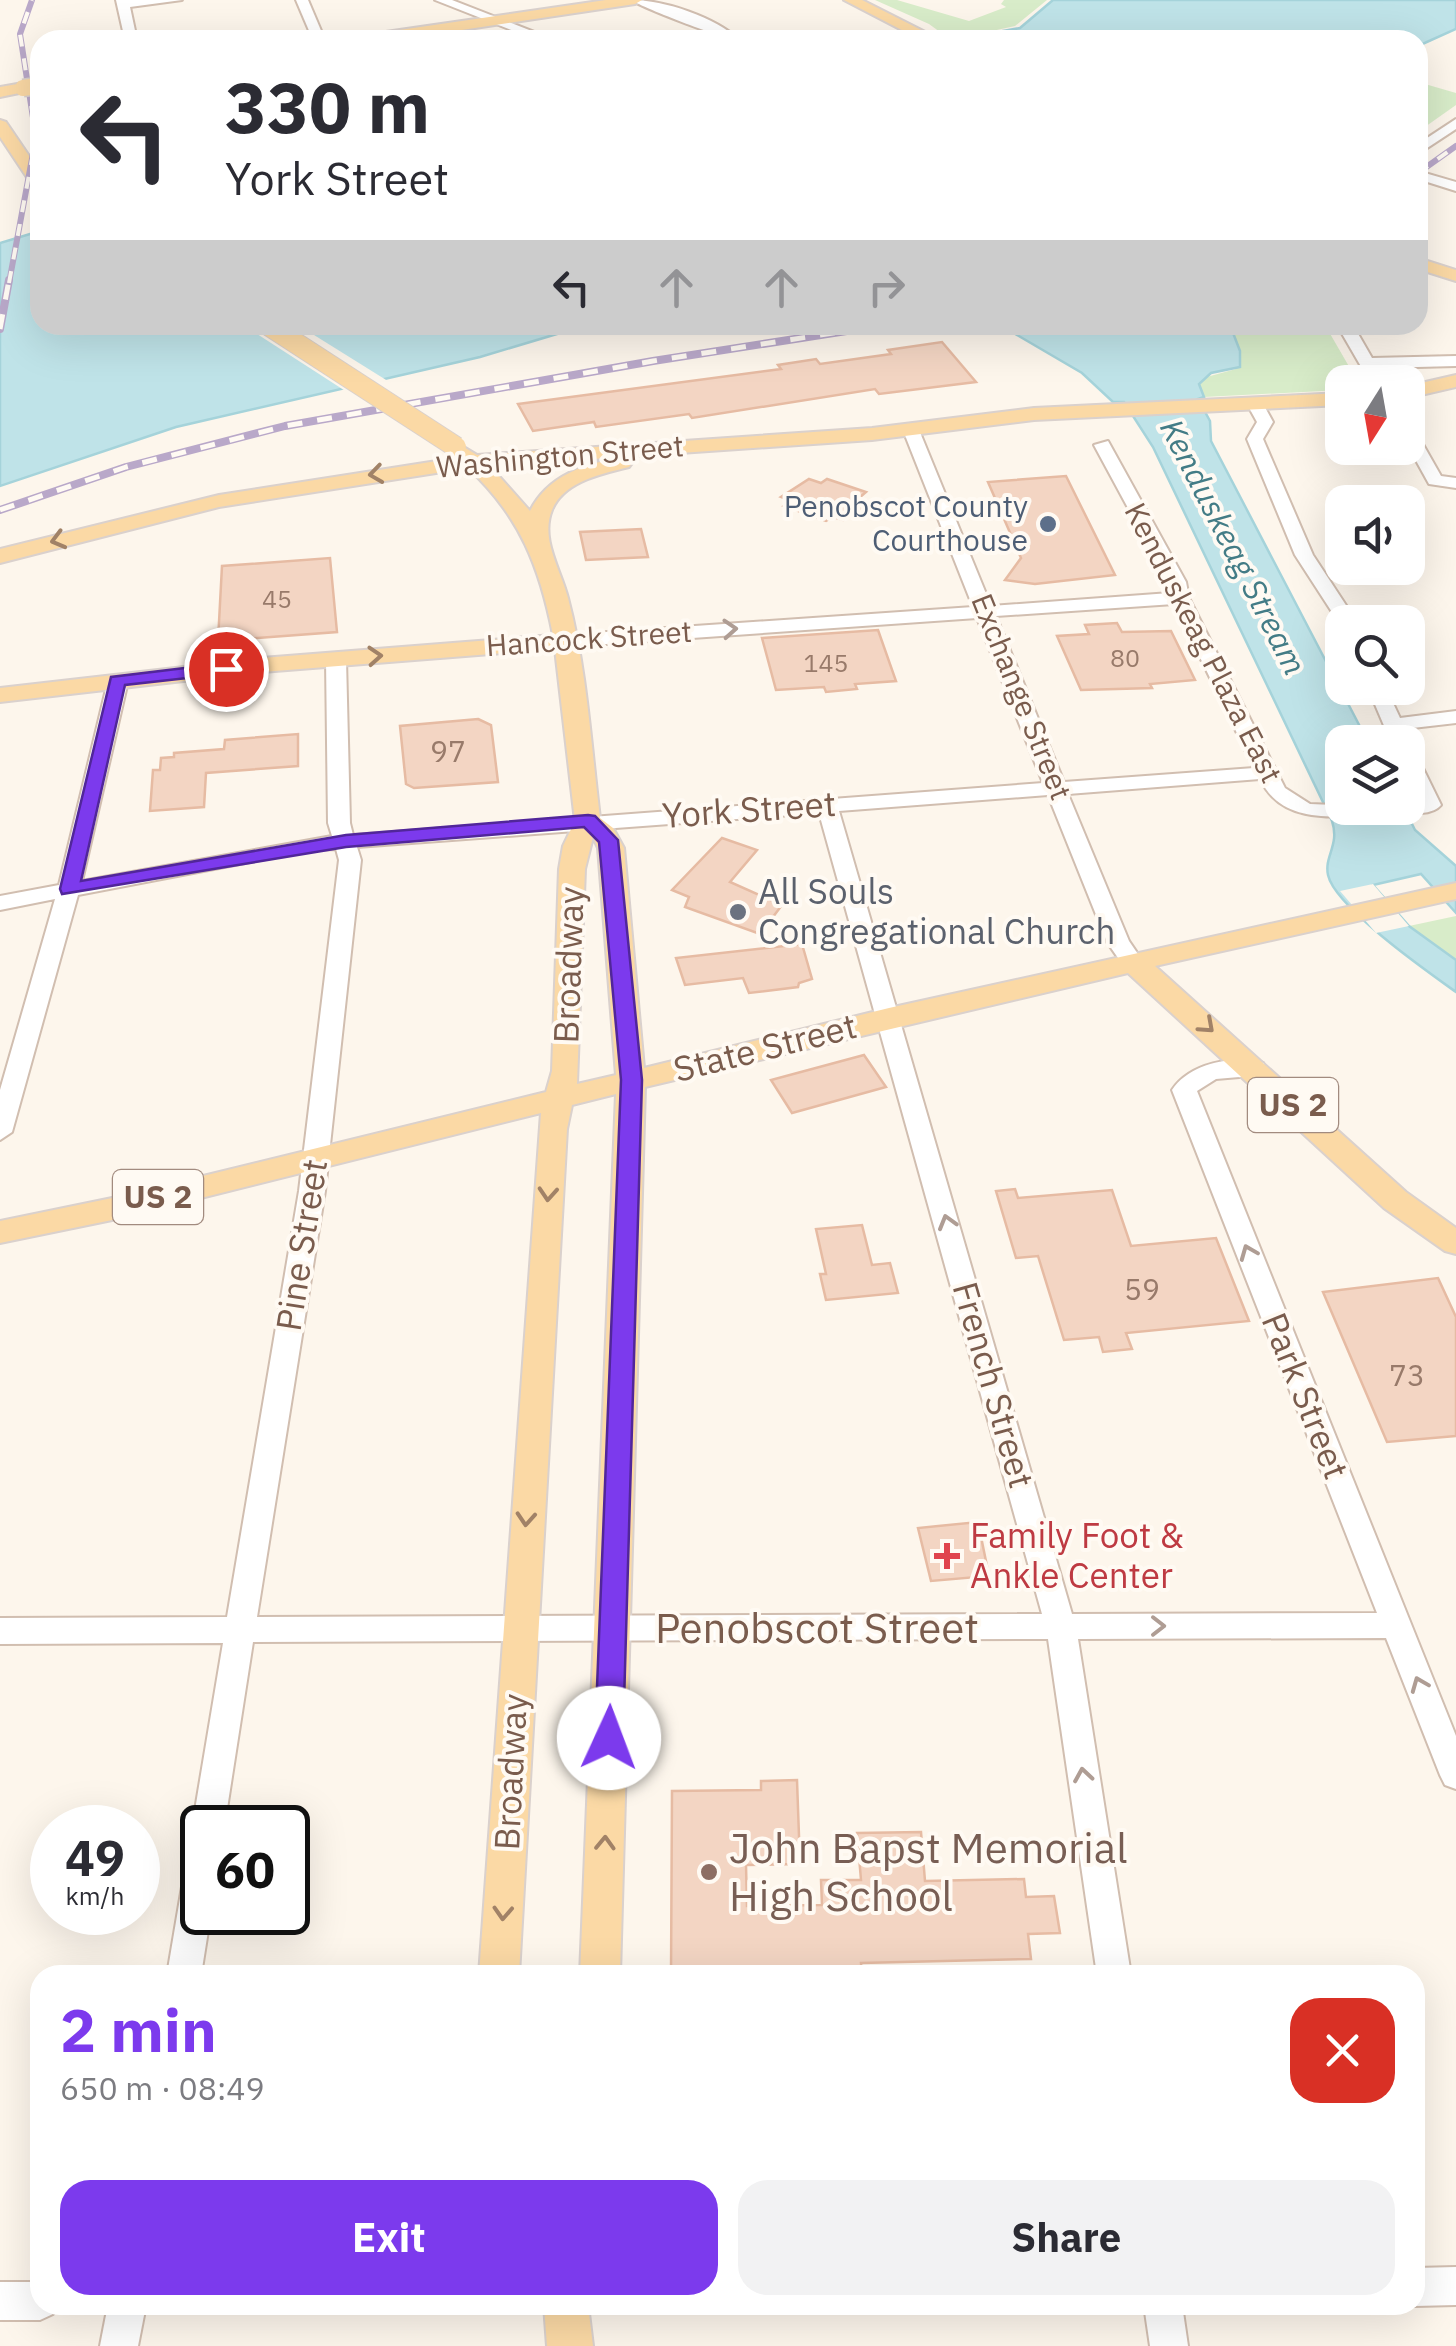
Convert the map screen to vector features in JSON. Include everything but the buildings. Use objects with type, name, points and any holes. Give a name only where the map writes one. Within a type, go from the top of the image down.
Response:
[{"type":"main road","points":[[430,30],[636,0]]},
{"type":"main road","points":[[851,0],[913,30]]},
{"type":"main road","points":[[0,92],[30,87]]},
{"type":"main road","points":[[0,125],[30,166]]},
{"type":"main road","points":[[0,158],[30,173]]},
{"type":"main road","points":[[1428,267],[1456,277]]},
{"type":"main road","points":[[283,335],[464,454],[504,493],[536,538],[551,579],[563,641],[588,820]]},
{"type":"main road","points":[[1425,388],[1456,381]]},
{"type":"main road","name":"Washington Street","points":[[536,538],[539,513],[555,490],[607,465],[1129,411],[1325,399]]},
{"type":"main road","name":"Washington Street","points":[[0,556],[219,501],[464,454],[913,435]]},
{"type":"main road","name":"Hancock Street","points":[[0,694],[336,659],[563,641]]},
{"type":"main road","name":"Broadway","points":[[501,1965],[518,1629],[552,1129],[566,1071],[572,869],[576,846],[588,820],[604,833],[611,848],[632,1080],[600,1965]]},
{"type":"main road","name":"State Street","points":[[0,1232],[889,1017],[1448,892]]},
{"type":"main road","name":"US 2","points":[[1132,963],[1163,986],[1395,1200],[1456,1243]]},
{"type":"main road","points":[[567,2315],[570,2346]]},
{"type":"street","points":[[129,30],[122,2],[176,0]]},
{"type":"street","points":[[302,0],[315,30]]},
{"type":"street","points":[[440,0],[522,30]]},
{"type":"street","points":[[636,0],[719,30]]},
{"type":"street","points":[[1428,143],[1456,123]]},
{"type":"street","points":[[1428,178],[1456,187]]},
{"type":"street","points":[[1351,335],[1367,363],[1456,362]]},
{"type":"street","points":[[1255,404],[1265,422],[1255,439],[1304,554],[1337,605]]},
{"type":"street","name":"Exchange Street","points":[[913,435],[1118,942],[1132,963]]},
{"type":"street","name":"Kenduskeag Plaza East","points":[[1102,445],[1177,582],[1180,598],[1246,726],[1264,773],[1291,804],[1325,811]]},
{"type":"street","points":[[1425,462],[1435,480],[1456,483]]},
{"type":"street","name":"Hancock Street","points":[[563,641],[1180,598]]},
{"type":"street","name":"Pine Street","points":[[212,1805],[314,1159],[350,860],[339,823],[336,659]]},
{"type":"street","points":[[0,1132],[70,889],[118,680]]},
{"type":"street","points":[[1425,726],[1456,717]]},
{"type":"street","name":"York Street","points":[[0,902],[346,841],[588,820],[1264,773]]},
{"type":"street","name":"French Street","points":[[827,804],[1061,1627],[1112,1965]]},
{"type":"street","name":"Park Street","points":[[1255,1069],[1204,1073],[1191,1080],[1184,1090],[1456,1775]]},
{"type":"street","name":"Penobscot Street","points":[[0,1631],[1395,1625]]},
{"type":"street","points":[[186,1965],[190,1935]]},
{"type":"street","points":[[1425,2286],[1456,2286]]},
{"type":"street","points":[[0,2301],[30,2301]]},
{"type":"street","points":[[118,2346],[125,2315]]},
{"type":"street","points":[[1164,2315],[1169,2346]]},
{"type":"green space","points":[[875,0],[897,0],[969,21],[1006,7],[1001,4],[1004,0],[1047,0],[1015,26],[997,30],[937,30]]},
{"type":"green space","points":[[1428,85],[1456,93],[1456,105],[1428,125]]},
{"type":"green space","points":[[1233,335],[1331,335],[1348,365],[1325,365],[1325,391],[1204,397],[1199,384],[1203,378],[1236,369],[1241,363]]},
{"type":"green space","points":[[1456,916],[1456,960],[1409,926]]},
{"type":"water","points":[[1053,0],[1456,0],[1456,29],[1428,42],[1428,30],[1009,30],[1020,28]]},
{"type":"water","points":[[30,234],[30,335],[554,335],[480,357],[176,427],[0,486],[0,243]]},
{"type":"water","name":"Kenduskeag Stream","points":[[1017,335],[1234,335],[1240,351],[1240,367],[1211,373],[1199,384],[1204,397],[1198,399],[1210,421],[1211,441],[1325,660],[1325,705],[1349,705],[1359,725],[1325,725],[1325,806],[1153,447],[1124,402],[1113,402],[1082,373]]},
{"type":"water","points":[[1333,825],[1412,825],[1456,866],[1456,913],[1421,874],[1373,885],[1409,926],[1456,960],[1456,992],[1364,921],[1334,888],[1327,868]]},
{"type":"pier","points":[[259,335],[314,335],[391,383],[350,394]]},
{"type":"pier","points":[[1373,884],[1409,926],[1376,933],[1340,891]]},
{"type":"railway","points":[[30,98],[20,34],[32,0]]},
{"type":"railway","points":[[1428,166],[1456,146]]},
{"type":"railway","points":[[9,283],[30,169]]},
{"type":"railway","points":[[0,329],[9,280]]},
{"type":"railway","points":[[0,510],[126,467],[285,426],[821,335]]},
{"type":"place","name":"Penobscot County Courthouse","points":[[1048,524]]},
{"type":"place","name":"All Souls Congregational Church","points":[[738,912]]},
{"type":"place","name":"Family Foot & Ankle Center","points":[[947,1556]]},
{"type":"place","name":"John Bapst Memorial High School","points":[[709,1872]]},
{"type":"route","points":[[226,669],[118,680],[70,889],[346,841],[588,820],[609,840],[632,1080],[609,1738]]}]
